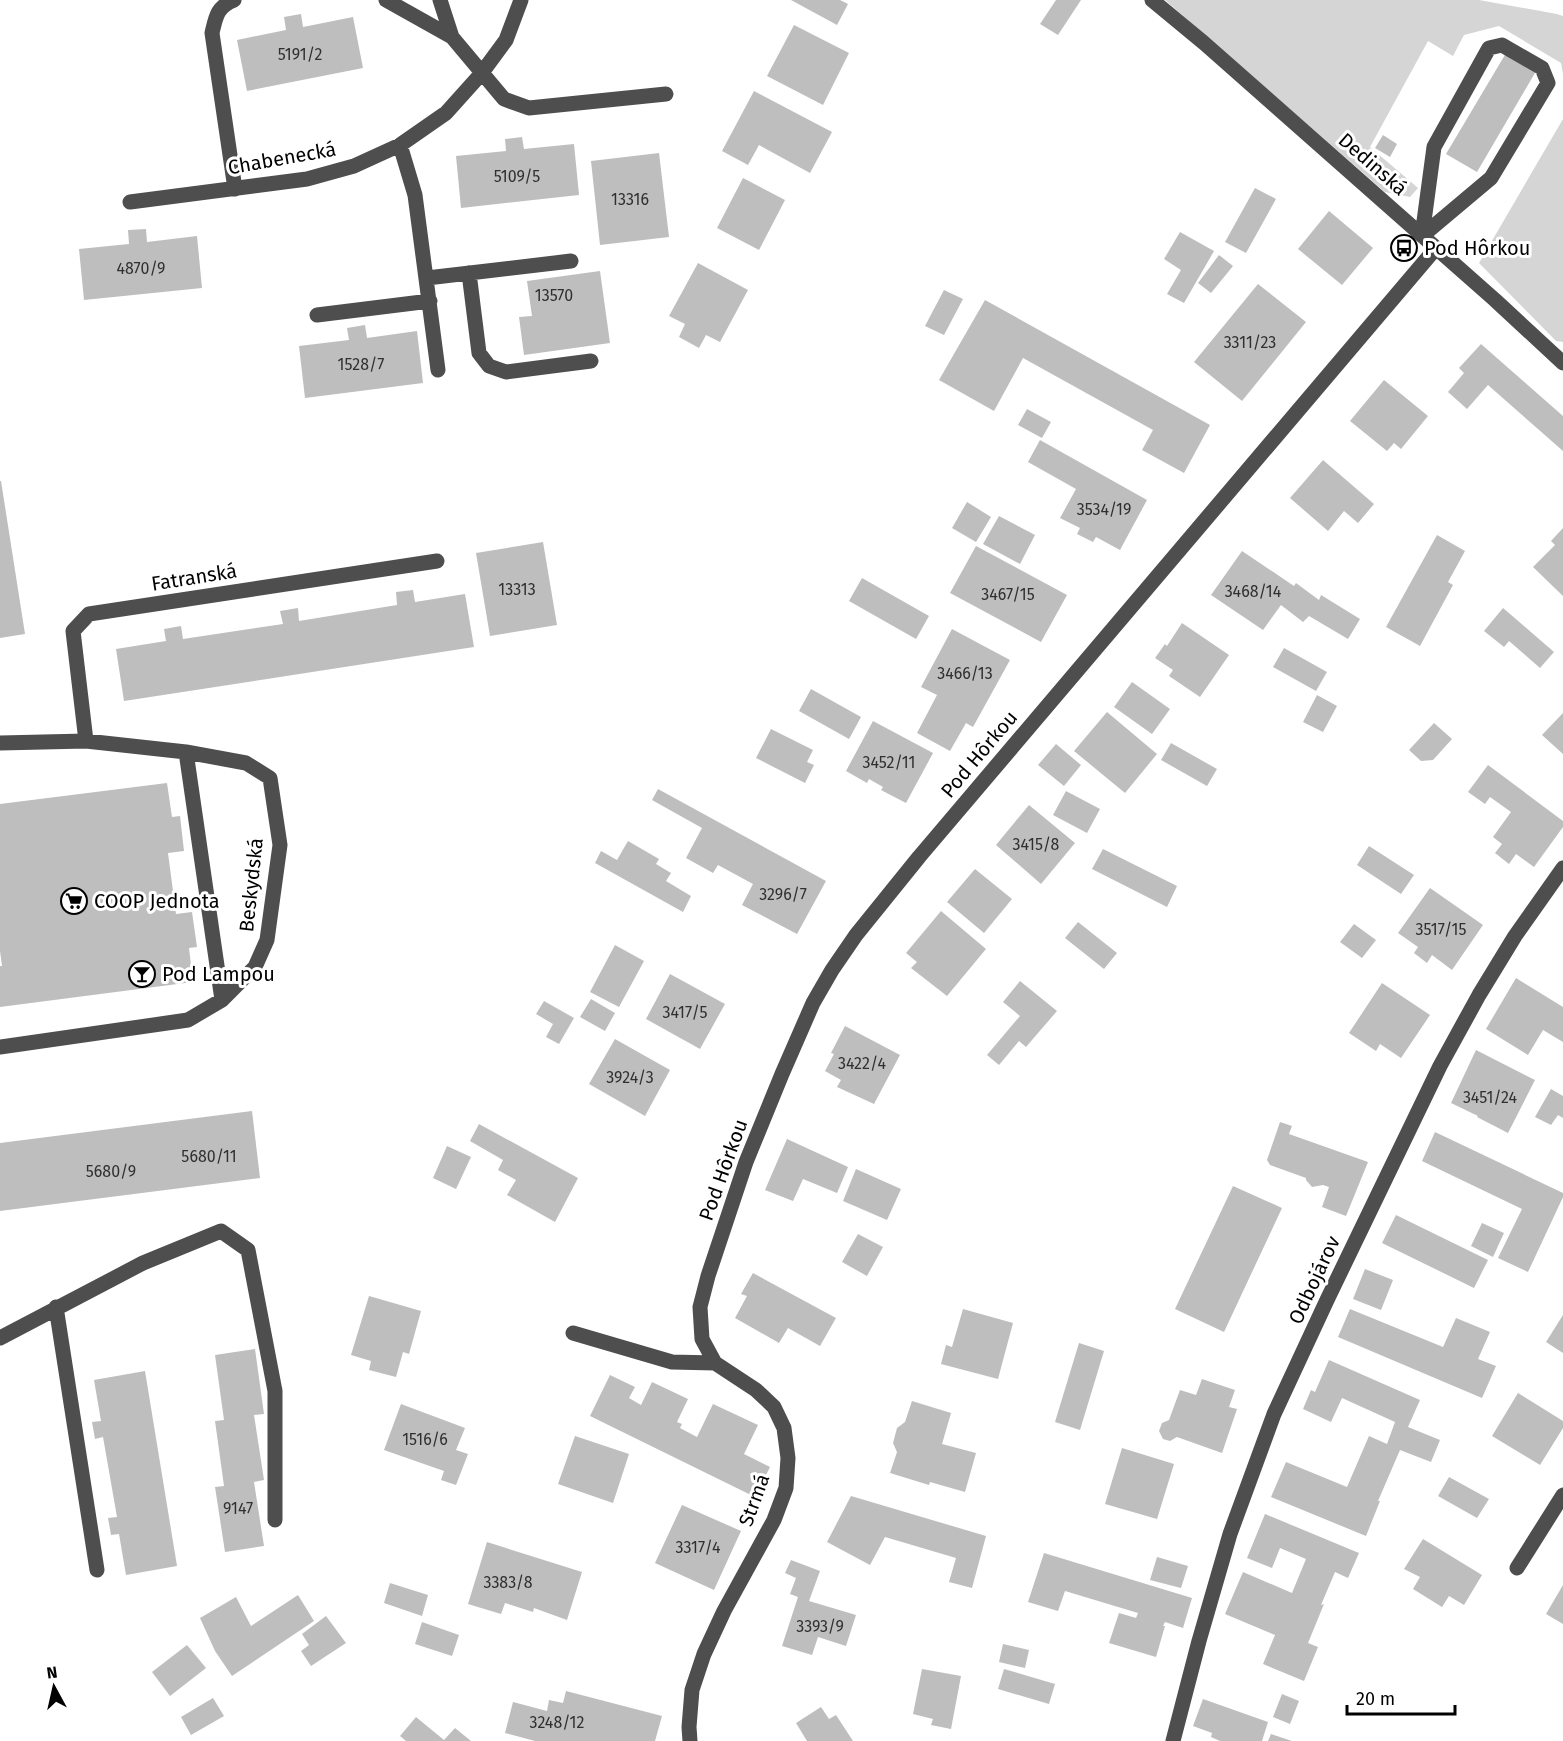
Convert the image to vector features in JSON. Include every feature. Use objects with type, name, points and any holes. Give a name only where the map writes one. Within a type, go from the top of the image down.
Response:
[{"type":"street","points":[[213,0],[215,17],[212,33],[236,189]]},
{"type":"street","points":[[215,17],[225,4],[234,0]]},
{"type":"street","points":[[386,0],[452,38],[504,99],[530,108],[666,94]]},
{"type":"street","points":[[440,0],[452,38]]},
{"type":"street","name":"Chabenecká","points":[[130,202],[307,179],[354,166],[400,145],[446,113],[481,74],[506,39],[520,0]]},
{"type":"street","name":"Dedinská","points":[[1152,0],[1204,43],[1495,300],[1563,363]]},
{"type":"street","points":[[1502,45],[1542,68],[1548,83],[1491,178],[1422,236],[1434,147],[1489,48],[1502,45]]},
{"type":"street","points":[[400,145],[415,195],[438,370]]},
{"type":"street","name":"Pod Hôrkou","points":[[715,1363],[702,1339],[700,1307],[708,1276],[746,1162],[813,1003],[832,970],[856,935],[919,857],[1436,248]]},
{"type":"street","points":[[427,278],[571,261]]},
{"type":"street","points":[[469,273],[479,353],[489,366],[506,372],[591,361]]},
{"type":"street","points":[[317,315],[430,301]]},
{"type":"street","name":"Fatranská","points":[[87,741],[73,631],[89,614],[437,561]]},
{"type":"street","name":"Beskydská","points":[[0,743],[87,741],[186,752],[246,763],[270,778],[280,845],[267,940],[255,966],[222,1000],[188,1020],[0,1047]]},
{"type":"street","name":"Beskydská","points":[[186,752],[222,1000]]},
{"type":"street","name":"Odbojárov","points":[[1173,1741],[1230,1534],[1274,1414],[1440,1066],[1515,936],[1563,868]]},
{"type":"street","points":[[0,1338],[143,1263],[221,1231],[248,1250],[275,1391],[275,1520]]},
{"type":"street","points":[[56,1307],[97,1570]]},
{"type":"street","points":[[573,1333],[672,1362],[715,1363]]},
{"type":"street","name":"Strmá","points":[[690,1741],[692,1690],[704,1654],[724,1611],[774,1520],[786,1488],[788,1458],[784,1428],[774,1407],[756,1390],[715,1363]]},
{"type":"street","points":[[1517,1568],[1563,1494]]},
{"type":"shaded area","points":[[1165,0],[1479,0],[1557,14],[1563,16],[1563,74],[1561,63],[1499,26],[1464,35],[1453,56],[1428,41],[1370,147],[1418,188],[1410,197],[1385,192]]},
{"type":"shaded area","points":[[1563,119],[1563,342],[1556,341],[1479,263]]},
{"type":"building","points":[[791,0],[840,0],[848,4],[837,25]]},
{"type":"building","points":[[1056,0],[1081,0],[1058,35],[1040,24]]},
{"type":"building","points":[[301,14],[303,27],[353,17],[363,68],[247,91],[237,40],[286,30],[284,17]]},
{"type":"building","points":[[794,25],[849,53],[823,105],[767,76]]},
{"type":"building","points":[[1512,43],[1542,61],[1477,172],[1446,154]]},
{"type":"building","points":[[754,91],[832,132],[810,173],[759,145],[748,165],[722,151]]},
{"type":"building","points":[[1383,135],[1397,144],[1390,157],[1375,148]]},
{"type":"building","points":[[522,137],[524,149],[574,144],[579,195],[461,208],[456,156],[506,151],[505,139]]},
{"type":"building","points":[[659,153],[669,237],[600,245],[591,161]]},
{"type":"building","points":[[743,178],[785,200],[759,250],[717,228]]},
{"type":"building","points":[[1255,188],[1276,199],[1246,253],[1225,242]]},
{"type":"building","points":[[1329,211],[1373,248],[1342,285],[1298,249]]},
{"type":"building","points":[[146,229],[147,242],[197,236],[202,288],[84,300],[79,249],[129,244],[128,230]]},
{"type":"building","points":[[1180,232],[1214,251],[1184,303],[1167,294],[1181,270],[1164,259]]},
{"type":"building","points":[[1219,255],[1233,266],[1211,293],[1198,283]]},
{"type":"building","points":[[698,263],[748,290],[720,342],[706,335],[699,348],[679,337],[685,324],[669,316]]},
{"type":"building","points":[[600,271],[610,343],[524,355],[519,317],[532,316],[527,281]]},
{"type":"building","points":[[1258,284],[1306,322],[1242,401],[1194,362]]},
{"type":"building","points":[[944,290],[963,299],[944,335],[925,326]]},
{"type":"building","points":[[985,300],[1210,425],[1184,473],[1142,450],[1153,430],[1023,358],[994,411],[939,380]]},
{"type":"building","points":[[365,325],[367,338],[417,331],[423,383],[305,398],[299,346],[349,340],[347,328]]},
{"type":"building","points":[[1481,344],[1563,416],[1563,451],[1488,385],[1467,409],[1448,392],[1464,373],[1459,368]]},
{"type":"building","points":[[1384,380],[1428,416],[1401,449],[1394,443],[1387,451],[1350,421]]},
{"type":"building","points":[[1027,409],[1051,422],[1042,438],[1018,425]]},
{"type":"building","points":[[1040,440],[1147,500],[1120,550],[1096,537],[1093,542],[1077,534],[1080,528],[1060,518],[1076,489],[1028,462]]},
{"type":"building","points":[[1323,460],[1374,504],[1358,523],[1344,511],[1328,531],[1290,498]]},
{"type":"building","points":[[0,481],[25,634],[0,638]]},
{"type":"building","points":[[967,502],[991,517],[976,542],[952,528]]},
{"type":"building","points":[[999,516],[1035,535],[1020,564],[983,544]]},
{"type":"building","points":[[1563,528],[1563,596],[1533,567],[1555,545],[1551,541]]},
{"type":"building","points":[[1437,535],[1465,551],[1448,582],[1453,585],[1420,646],[1386,627]]},
{"type":"building","points":[[543,542],[557,625],[490,636],[476,553]]},
{"type":"building","points":[[976,546],[1067,595],[1041,642],[950,593]]},
{"type":"building","points":[[1242,551],[1294,586],[1296,583],[1319,600],[1321,595],[1360,619],[1348,639],[1309,616],[1303,622],[1281,605],[1263,630],[1211,595]]},
{"type":"building","points":[[862,578],[929,616],[916,639],[849,601]]},
{"type":"building","points":[[413,590],[415,602],[465,594],[474,647],[124,701],[116,649],[166,641],[164,629],[181,626],[183,639],[283,624],[280,611],[298,608],[299,621],[397,605],[396,592]]},
{"type":"building","points":[[1503,608],[1554,652],[1540,668],[1509,641],[1504,647],[1484,631]]},
{"type":"building","points":[[1182,623],[1229,655],[1200,697],[1169,676],[1173,670],[1155,658],[1165,644],[1167,646]]},
{"type":"building","points":[[952,629],[1010,660],[973,727],[966,723],[950,751],[917,733],[937,695],[921,687]]},
{"type":"building","points":[[1284,648],[1327,672],[1316,691],[1273,667]]},
{"type":"building","points":[[1132,682],[1170,709],[1152,734],[1114,707]]},
{"type":"building","points":[[811,689],[861,717],[849,739],[799,711]]},
{"type":"building","points":[[1317,695],[1337,706],[1323,732],[1303,722]]},
{"type":"building","points":[[1107,712],[1157,754],[1125,793],[1074,751]]},
{"type":"building","points":[[1563,713],[1563,754],[1542,735]]},
{"type":"building","points":[[873,721],[933,753],[906,803],[881,790],[883,787],[869,779],[867,783],[846,771]]},
{"type":"building","points":[[1434,723],[1452,739],[1433,760],[1421,761],[1409,750]]},
{"type":"building","points":[[771,729],[813,750],[807,762],[814,765],[805,783],[756,758]]},
{"type":"building","points":[[1171,743],[1217,769],[1207,786],[1161,760]]},
{"type":"building","points":[[1056,744],[1081,765],[1064,786],[1038,765]]},
{"type":"building","points":[[1488,765],[1563,821],[1563,827],[1534,867],[1516,854],[1509,864],[1495,853],[1502,844],[1493,837],[1511,812],[1490,797],[1485,804],[1468,792]]},
{"type":"building","points":[[167,783],[172,817],[180,816],[184,851],[168,853],[176,914],[192,912],[197,947],[189,948],[193,982],[0,1007],[0,966],[2,966],[0,951],[0,804]]},
{"type":"building","points":[[658,789],[826,881],[797,934],[742,905],[753,884],[718,865],[713,873],[686,858],[702,828],[652,800]]},
{"type":"building","points":[[1066,791],[1100,809],[1087,833],[1053,815]]},
{"type":"building","points":[[1029,805],[1075,843],[1041,884],[996,845]]},
{"type":"building","points":[[628,841],[659,859],[656,864],[671,873],[666,881],[691,896],[683,912],[595,863],[601,851],[617,860]]},
{"type":"building","points":[[1369,846],[1414,875],[1401,894],[1357,865]]},
{"type":"building","points":[[1103,849],[1177,886],[1167,907],[1092,869]]},
{"type":"building","points":[[975,869],[1012,899],[984,933],[947,902]]},
{"type":"building","points":[[1430,888],[1483,925],[1452,970],[1432,955],[1427,963],[1414,953],[1418,947],[1398,933]]},
{"type":"building","points":[[941,911],[986,949],[947,996],[911,968],[917,962],[906,953]]},
{"type":"building","points":[[1078,922],[1117,953],[1104,969],[1065,938]]},
{"type":"building","points":[[1354,924],[1376,940],[1362,958],[1340,942]]},
{"type":"building","points":[[615,945],[644,961],[619,1007],[590,992]]},
{"type":"building","points":[[670,974],[725,1004],[700,1049],[646,1019]]},
{"type":"building","points":[[1516,978],[1563,1007],[1563,1042],[1543,1030],[1528,1055],[1486,1029]]},
{"type":"building","points":[[1020,981],[1057,1011],[1026,1047],[1019,1041],[999,1065],[987,1055],[1020,1016],[1003,1002]]},
{"type":"building","points":[[1382,983],[1430,1015],[1401,1058],[1380,1044],[1376,1051],[1349,1033]]},
{"type":"building","points":[[591,999],[615,1013],[605,1031],[580,1017]]},
{"type":"building","points":[[544,1001],[574,1018],[559,1044],[546,1037],[553,1024],[536,1014]]},
{"type":"building","points":[[845,1026],[900,1055],[874,1104],[837,1087],[841,1080],[825,1071],[834,1054],[831,1053]]},
{"type":"building","points":[[615,1039],[670,1070],[645,1116],[589,1084]]},
{"type":"building","points":[[1476,1050],[1535,1080],[1508,1133],[1451,1103]]},
{"type":"building","points":[[1551,1089],[1563,1096],[1563,1118],[1558,1115],[1551,1125],[1535,1117]]},
{"type":"building","points":[[252,1111],[260,1178],[0,1211],[0,1143]]},
{"type":"building","points":[[1280,1122],[1292,1126],[1289,1134],[1368,1162],[1346,1216],[1322,1207],[1329,1187],[1323,1185],[1312,1187],[1306,1178],[1270,1165],[1267,1160]]},
{"type":"building","points":[[479,1124],[578,1178],[555,1222],[507,1195],[516,1180],[498,1170],[503,1160],[470,1141]]},
{"type":"building","points":[[1435,1132],[1563,1193],[1528,1272],[1498,1258],[1522,1209],[1422,1161]]},
{"type":"building","points":[[787,1139],[848,1167],[837,1193],[803,1179],[793,1201],[765,1190]]},
{"type":"building","points":[[447,1146],[471,1157],[456,1189],[433,1178]]},
{"type":"building","points":[[856,1169],[901,1189],[887,1220],[843,1201]]},
{"type":"building","points":[[1233,1186],[1282,1208],[1224,1332],[1175,1309]]},
{"type":"building","points":[[1396,1215],[1488,1260],[1474,1288],[1382,1243]]},
{"type":"building","points":[[1482,1223],[1504,1233],[1493,1257],[1471,1246]]},
{"type":"building","points":[[858,1234],[883,1247],[867,1276],[842,1262]]},
{"type":"building","points":[[1365,1269],[1393,1280],[1381,1310],[1353,1299]]},
{"type":"building","points":[[753,1273],[836,1318],[820,1346],[788,1328],[779,1343],[735,1318],[747,1296],[741,1294]]},
{"type":"building","points":[[369,1296],[421,1311],[409,1354],[403,1352],[396,1377],[369,1370],[371,1361],[351,1355]]},
{"type":"building","points":[[963,1309],[1013,1323],[998,1379],[941,1364],[946,1345],[952,1347]]},
{"type":"building","points":[[1350,1309],[1443,1347],[1456,1318],[1490,1332],[1478,1359],[1496,1366],[1482,1398],[1338,1337]]},
{"type":"building","points":[[1563,1315],[1563,1353],[1546,1342]]},
{"type":"building","points":[[1079,1343],[1104,1351],[1080,1430],[1055,1422]]},
{"type":"building","points":[[255,1349],[264,1414],[254,1415],[264,1480],[254,1482],[264,1546],[225,1552],[215,1487],[224,1486],[215,1421],[224,1420],[215,1355]]},
{"type":"building","points":[[1329,1360],[1420,1400],[1408,1427],[1440,1440],[1431,1462],[1400,1450],[1366,1536],[1271,1497],[1286,1462],[1347,1487],[1369,1436],[1387,1444],[1395,1422],[1342,1398],[1331,1422],[1303,1409],[1311,1390],[1315,1392]]},
{"type":"building","points":[[145,1371],[177,1566],[126,1575],[119,1534],[111,1535],[108,1518],[117,1517],[103,1437],[95,1439],[92,1422],[101,1421],[94,1380]]},
{"type":"building","points":[[610,1375],[635,1387],[629,1398],[641,1405],[652,1382],[688,1399],[677,1422],[682,1424],[680,1428],[697,1437],[713,1404],[758,1425],[744,1454],[770,1467],[755,1497],[590,1416]]},
{"type":"building","points":[[1202,1379],[1235,1390],[1229,1407],[1237,1409],[1222,1453],[1177,1437],[1170,1441],[1163,1439],[1159,1431],[1162,1423],[1169,1420],[1180,1390],[1196,1395]]},
{"type":"building","points":[[1518,1393],[1563,1421],[1563,1428],[1540,1465],[1492,1436]]},
{"type":"building","points":[[912,1401],[951,1413],[942,1444],[976,1453],[965,1492],[930,1482],[929,1485],[890,1473],[897,1452],[893,1443],[897,1428],[905,1422]]},
{"type":"building","points":[[401,1404],[465,1428],[456,1450],[468,1454],[456,1485],[441,1480],[444,1471],[384,1450]]},
{"type":"building","points":[[575,1436],[629,1454],[613,1503],[558,1484]]},
{"type":"building","points":[[1122,1448],[1174,1464],[1157,1519],[1105,1504]]},
{"type":"building","points":[[1449,1477],[1489,1499],[1477,1518],[1438,1496]]},
{"type":"building","points":[[851,1496],[986,1536],[972,1588],[949,1582],[956,1558],[885,1537],[870,1565],[827,1542]]},
{"type":"building","points":[[682,1505],[741,1531],[714,1590],[655,1563]]},
{"type":"building","points":[[1265,1514],[1359,1553],[1348,1578],[1335,1572],[1308,1643],[1318,1647],[1304,1681],[1263,1664],[1275,1635],[1225,1614],[1243,1572],[1292,1593],[1306,1559],[1280,1548],[1272,1568],[1247,1558]]},
{"type":"building","points":[[1423,1539],[1482,1575],[1464,1605],[1449,1596],[1442,1607],[1413,1589],[1420,1577],[1404,1569]]},
{"type":"building","points":[[487,1542],[582,1572],[567,1620],[534,1608],[533,1612],[505,1603],[501,1614],[468,1604]]},
{"type":"building","points":[[1044,1553],[1192,1598],[1183,1628],[1165,1622],[1156,1657],[1109,1643],[1119,1613],[1136,1618],[1138,1613],[1065,1591],[1058,1611],[1028,1602]]},
{"type":"building","points":[[1157,1557],[1188,1566],[1181,1588],[1150,1580]]},
{"type":"building","points":[[791,1560],[820,1571],[809,1601],[856,1615],[846,1646],[818,1637],[812,1655],[782,1646],[798,1597],[790,1594],[796,1578],[785,1573]]},
{"type":"building","points":[[390,1583],[428,1595],[422,1616],[384,1603]]},
{"type":"building","points":[[1563,1585],[1563,1624],[1546,1614]]},
{"type":"building","points":[[298,1595],[314,1621],[232,1676],[215,1651],[200,1618],[236,1597],[251,1626]]},
{"type":"building","points":[[326,1616],[346,1643],[311,1666],[301,1651],[309,1645],[302,1634]]},
{"type":"building","points":[[422,1622],[459,1635],[452,1656],[415,1644]]},
{"type":"building","points":[[1003,1644],[1029,1650],[1025,1668],[999,1662]]},
{"type":"building","points":[[187,1645],[206,1668],[170,1696],[152,1672]]},
{"type":"building","points":[[922,1669],[961,1676],[951,1729],[931,1725],[933,1719],[913,1714]]},
{"type":"building","points":[[1004,1669],[1055,1684],[1049,1704],[998,1689]]},
{"type":"building","points":[[566,1691],[662,1716],[655,1741],[535,1741],[505,1733],[513,1702],[547,1711],[549,1700],[563,1703]]},
{"type":"building","points":[[1282,1694],[1299,1701],[1290,1724],[1273,1717]]},
{"type":"building","points":[[213,1698],[224,1716],[191,1735],[181,1717]]},
{"type":"building","points":[[1203,1699],[1268,1722],[1262,1741],[1220,1741],[1211,1737],[1212,1733],[1193,1726]]},
{"type":"building","points":[[821,1707],[829,1719],[836,1715],[853,1741],[807,1741],[796,1723]]},
{"type":"building","points":[[416,1717],[444,1740],[455,1728],[471,1741],[406,1741],[400,1736]]},
{"type":"building","points":[[1271,1734],[1292,1741],[1268,1741]]},
{"type":"place","name":"Pod Hôrkou","points":[[1404,248]]},
{"type":"place","name":"COOP Jednota","points":[[74,901]]},
{"type":"place","name":"Pod Lampou","points":[[142,974]]}]
